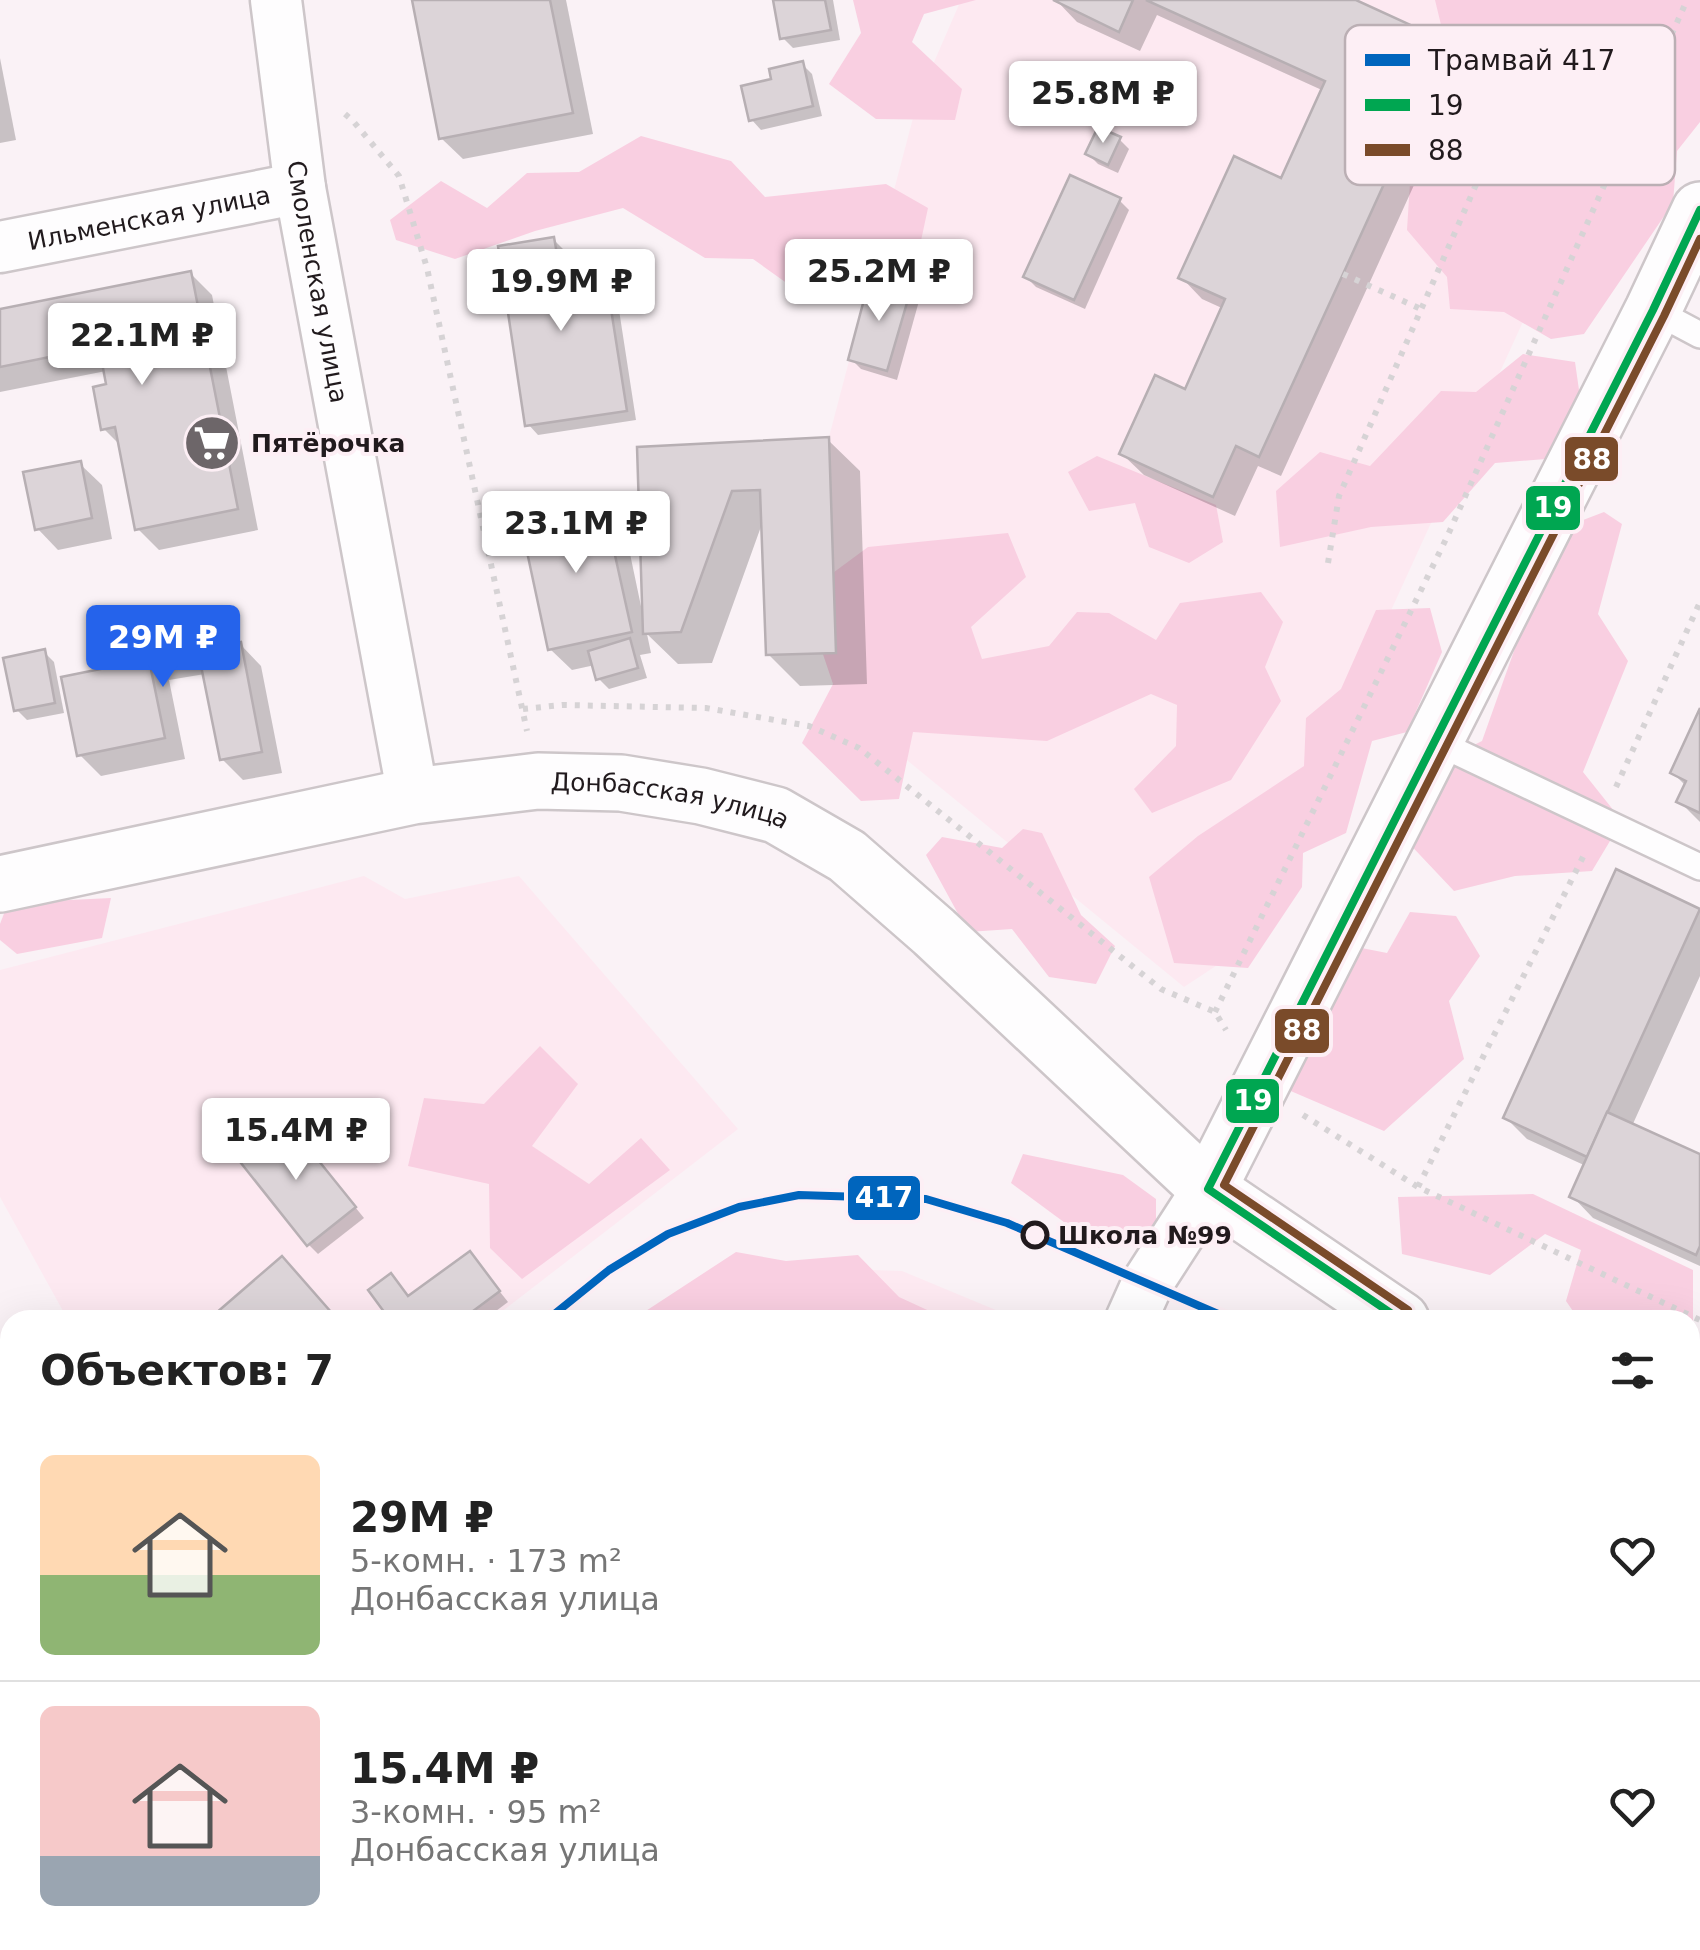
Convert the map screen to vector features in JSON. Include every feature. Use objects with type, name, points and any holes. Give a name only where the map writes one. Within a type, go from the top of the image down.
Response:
[{"type":"street","name":"Смоленская улица","points":[[276,0],[300,188],[413,796]]},
{"type":"street","name":"Ильменская улица","points":[[0,247],[300,188]]},
{"type":"street","points":[[1135,1310],[1148,1282],[1208,1189],[1434,741],[1677,322],[1700,210]]},
{"type":"street","name":"Донбасская улица","points":[[0,884],[413,796],[538,780],[621,783],[701,796],[776,815],[847,856],[934,932],[1208,1189],[1386,1310]]},
{"type":"lane","points":[[1434,741],[1700,867]]},
{"type":"path","points":[[1675,27],[1687,0]]},
{"type":"path","points":[[285,67],[353,120],[399,176],[427,268],[538,780]]},
{"type":"path","points":[[1328,562],[1339,496],[1476,185]]},
{"type":"path","points":[[1215,1012],[1447,537],[1604,185]]},
{"type":"path","points":[[1343,274],[1421,309]]},
{"type":"path","points":[[1418,1187],[1601,820],[1700,602]]},
{"type":"path","points":[[523,709],[562,705],[706,708],[809,726],[858,748],[1161,988],[1215,1012],[1259,1087],[1418,1187],[1679,1310]]},
{"type":"shaded area","points":[[853,0],[976,0],[924,14],[912,42],[962,89],[955,120],[876,119],[829,84],[861,33]]},
{"type":"shaded area","points":[[961,0],[1670,0],[1659,25],[1345,25],[1345,185],[1585,185],[1234,954],[1184,987],[858,720],[836,653],[829,437],[918,99]]},
{"type":"shaded area","points":[[1435,0],[1700,0],[1700,122],[1677,151],[1675,177],[1675,25],[1441,25]]},
{"type":"shaded area","points":[[641,136],[731,161],[765,197],[886,184],[928,208],[916,264],[802,294],[753,259],[705,258],[623,208],[535,231],[455,259],[396,240],[390,220],[441,181],[487,208],[527,173],[579,172]]},
{"type":"shaded area","points":[[1410,185],[1674,185],[1673,203],[1584,334],[1551,339],[1504,312],[1450,309],[1447,277],[1407,230]]},
{"type":"shaded area","points":[[1523,354],[1575,362],[1584,425],[1558,458],[1495,463],[1443,522],[1371,527],[1280,547],[1276,491],[1320,452],[1370,466],[1441,391],[1476,392]]},
{"type":"shaded area","points":[[1097,456],[1216,505],[1223,542],[1189,563],[1149,547],[1135,503],[1089,511],[1068,472]]},
{"type":"shaded area","points":[[1604,512],[1622,524],[1598,614],[1628,661],[1583,772],[1622,821],[1592,871],[1515,876],[1454,891],[1403,837],[1432,766],[1482,741],[1557,530]]},
{"type":"shaded area","points":[[1008,533],[1026,577],[971,627],[982,659],[1049,646],[1077,612],[1109,613],[1156,640],[1180,603],[1261,592],[1283,622],[1265,667],[1281,701],[1231,780],[1152,813],[1134,789],[1176,746],[1177,705],[1151,694],[1047,741],[913,732],[899,799],[861,801],[802,743],[833,684],[803,595],[868,547]]},
{"type":"shaded area","points":[[1430,608],[1442,652],[1407,732],[1372,741],[1346,833],[1303,853],[1302,887],[1248,968],[1174,963],[1149,877],[1198,836],[1304,766],[1306,718],[1341,689],[1376,610]]},
{"type":"shaded area","points":[[1023,829],[1042,833],[1081,915],[1115,946],[1096,984],[1049,977],[1012,929],[968,932],[926,855],[942,837],[1002,848]]},
{"type":"shaded area","points":[[364,876],[405,899],[519,876],[738,1129],[504,1310],[62,1310],[0,1197],[0,970]]},
{"type":"shaded area","points":[[111,898],[102,938],[17,954],[0,940],[0,924],[8,903]]},
{"type":"shaded area","points":[[1410,912],[1456,916],[1480,956],[1449,1001],[1464,1059],[1384,1131],[1279,1086],[1316,939],[1387,953]]},
{"type":"shaded area","points":[[540,1046],[578,1084],[532,1146],[589,1184],[641,1138],[670,1170],[522,1279],[490,1248],[489,1184],[408,1166],[424,1098],[484,1104]]},
{"type":"shaded area","points":[[1023,1154],[1123,1175],[1156,1199],[1156,1238],[1099,1248],[1011,1183]]},
{"type":"shaded area","points":[[1533,1194],[1693,1270],[1693,1310],[1572,1310],[1566,1301],[1581,1250],[1545,1234],[1490,1275],[1402,1254],[1398,1197]]},
{"type":"shaded area","points":[[736,1252],[786,1261],[858,1255],[899,1297],[927,1310],[647,1310]]},
{"type":"shaded area","points":[[807,1268],[902,1271],[996,1310],[696,1310]]},
{"type":"building","points":[[412,0],[550,0],[573,113],[439,139]]},
{"type":"building","points":[[773,0],[825,0],[831,30],[780,39]]},
{"type":"building","points":[[1053,0],[1133,0],[1119,32]]},
{"type":"building","points":[[1146,0],[1356,0],[1411,25],[1345,25],[1345,185],[1384,185],[1259,457],[1236,446],[1213,497],[1119,454],[1155,375],[1185,389],[1225,299],[1178,278],[1234,156],[1281,178],[1325,81]]},
{"type":"building","points":[[803,61],[813,106],[749,121],[741,86],[771,79],[769,69]]},
{"type":"building","points":[[1098,127],[1121,137],[1108,165],[1085,154]]},
{"type":"building","points":[[1070,175],[1121,198],[1074,300],[1023,277]]},
{"type":"building","points":[[554,237],[559,266],[603,258],[627,411],[525,426],[498,246]]},
{"type":"building","points":[[191,271],[238,509],[135,530],[115,427],[101,430],[93,387],[106,384],[99,347],[0,367],[0,309]]},
{"type":"building","points":[[870,277],[911,289],[887,371],[848,360]]},
{"type":"building","points":[[829,437],[836,653],[766,655],[760,490],[732,491],[681,632],[643,634],[637,447]]},
{"type":"building","points":[[81,461],[92,518],[35,530],[23,472]]},
{"type":"building","points":[[603,501],[632,632],[548,650],[520,519]]},
{"type":"building","points":[[207,607],[215,647],[241,642],[262,752],[220,760],[198,651],[149,660],[165,738],[77,756],[61,677],[140,661],[132,621]]},
{"type":"building","points":[[630,638],[638,668],[596,680],[588,651]]},
{"type":"building","points":[[45,649],[55,703],[14,711],[3,658]]},
{"type":"building","points":[[1700,708],[1700,813],[1676,802],[1686,781],[1670,773]]},
{"type":"building","points":[[1616,869],[1700,909],[1587,1157],[1503,1118]]},
{"type":"building","points":[[1607,1112],[1700,1154],[1700,1246],[1696,1255],[1569,1197]]},
{"type":"building","points":[[285,1119],[356,1207],[307,1246],[237,1158]]},
{"type":"building","points":[[470,1251],[500,1291],[474,1310],[383,1310],[368,1290],[391,1273],[408,1296]]},
{"type":"building","points":[[282,1256],[329,1310],[220,1310]]},
{"type":"tram line","name":"417","points":[[559,1310],[609,1270],[668,1234],[739,1207],[799,1195],[926,1199],[1007,1223],[1209,1310]]},
{"type":"transit line","name":"19","points":[[1386,1310],[1208,1189],[1700,210]]},
{"type":"transit line","name":"88","points":[[1408,1310],[1224,1185],[1700,239]]},
{"type":"place","name":"Пятёрочка","points":[[212,443]]},
{"type":"place","name":"Школа №99","points":[[1035,1235]]}]
